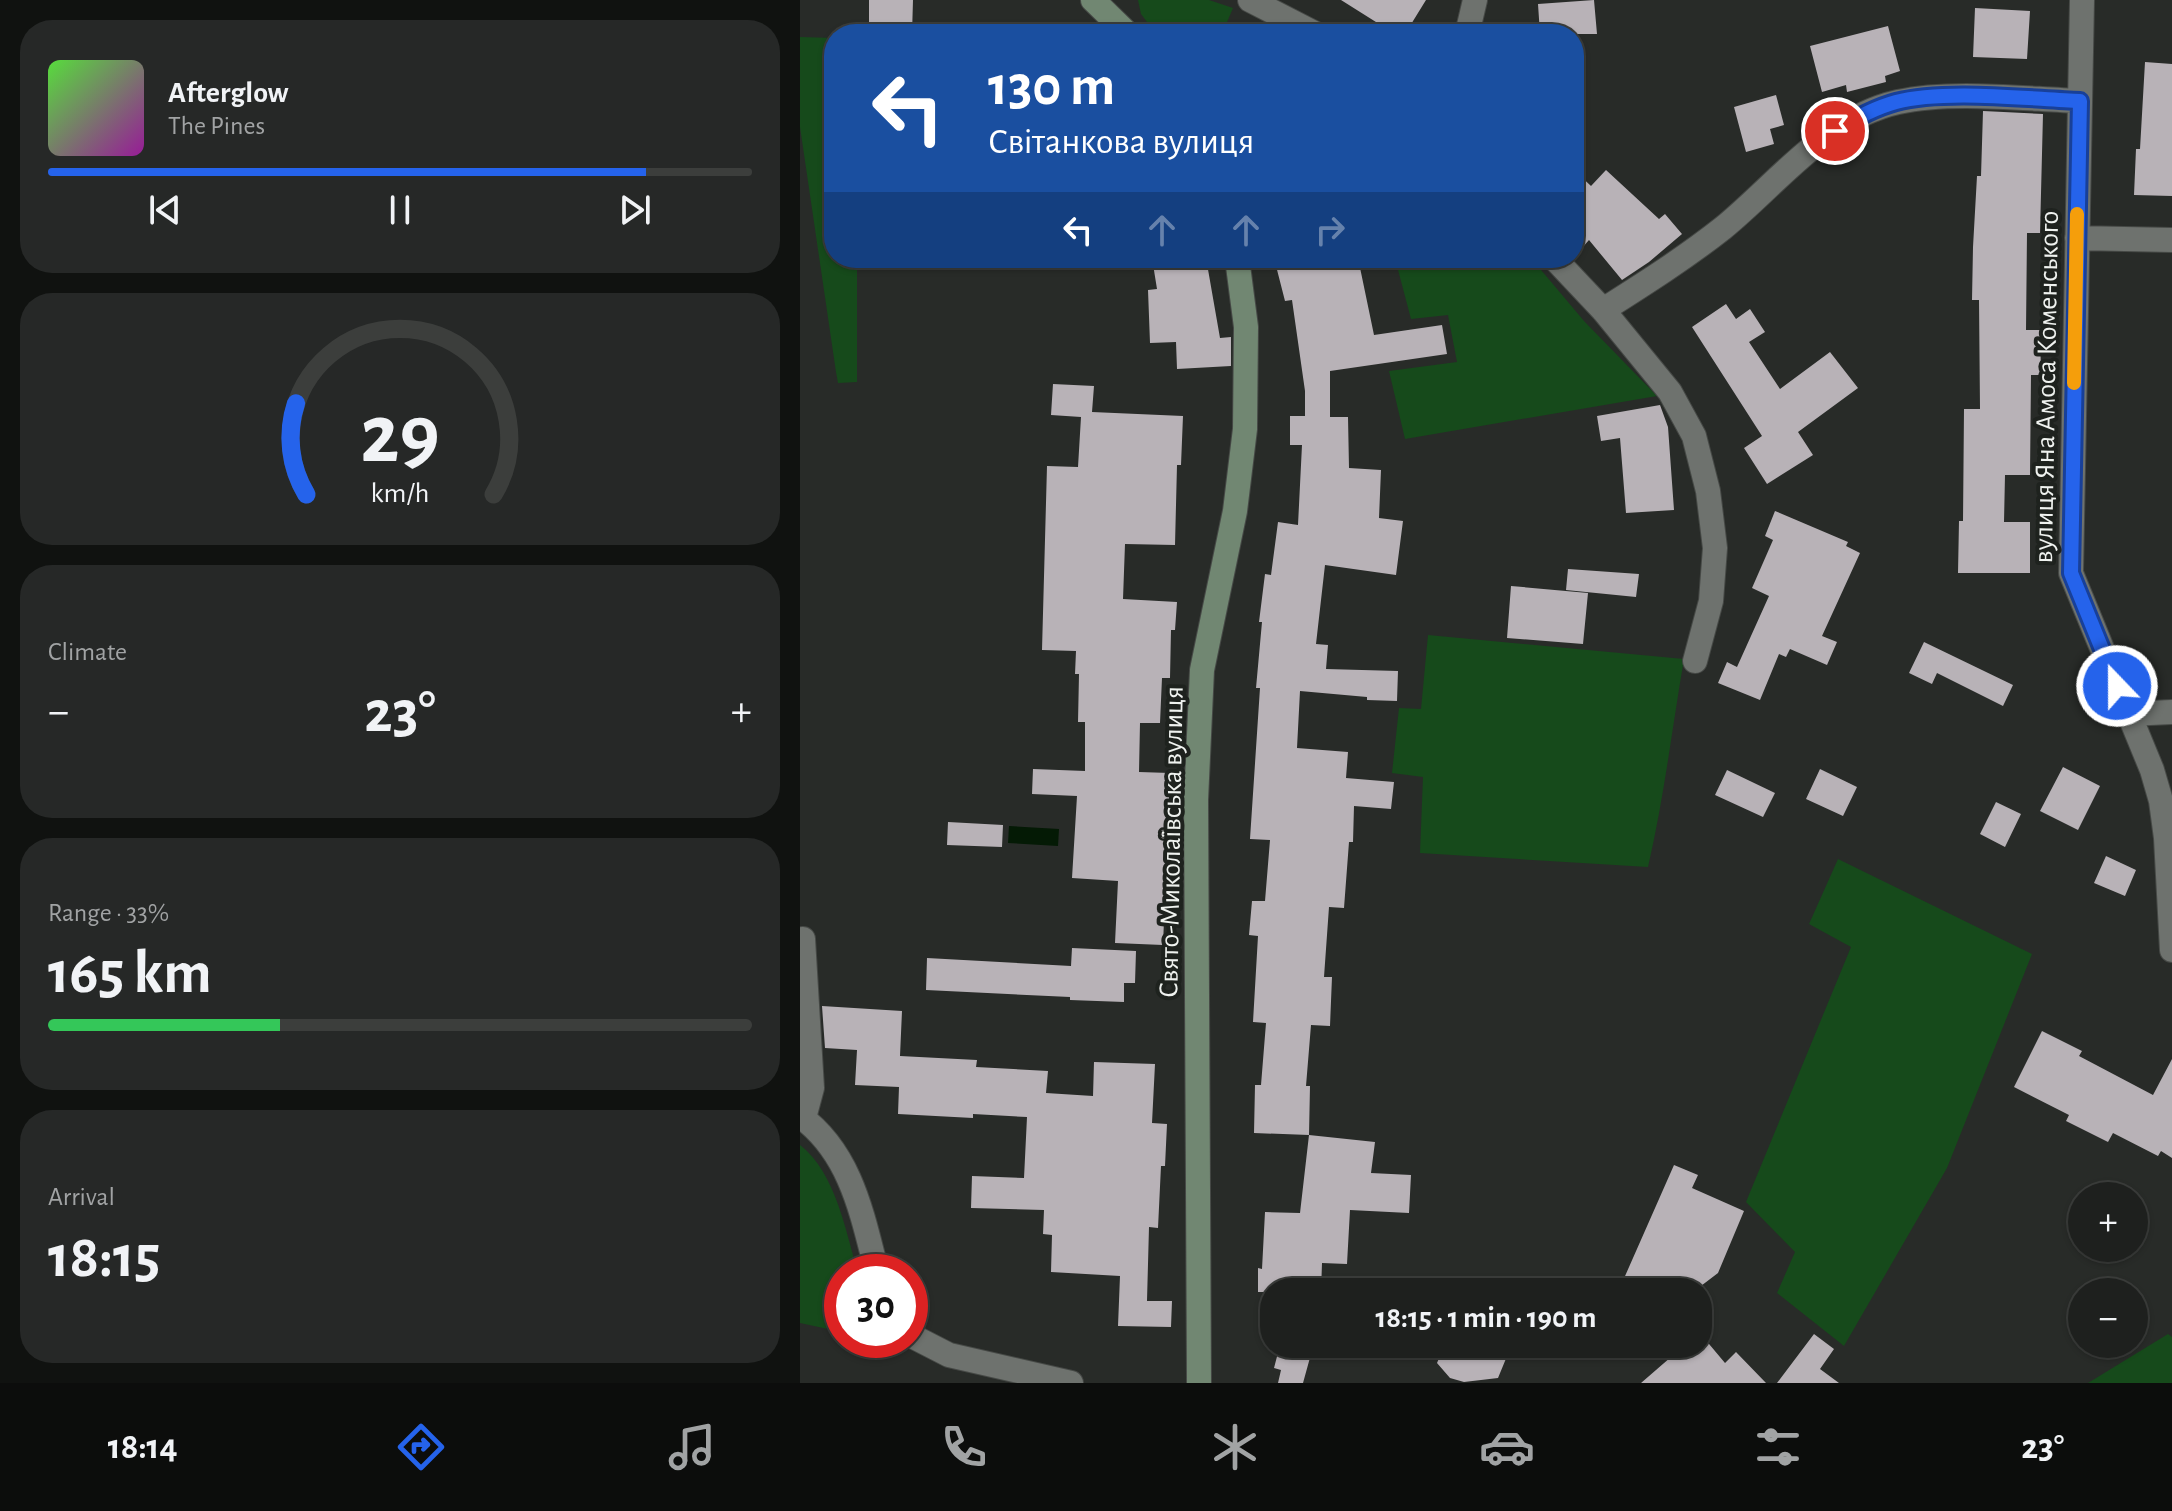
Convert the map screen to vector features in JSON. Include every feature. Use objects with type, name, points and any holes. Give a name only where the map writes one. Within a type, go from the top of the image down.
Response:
[{"type":"street","points":[[1093,0],[1118,24]]},
{"type":"street","points":[[1250,0],[1297,24]]},
{"type":"street","points":[[1469,24],[1475,0]]},
{"type":"street","name":"вулиця Яна Амоса Коменського","points":[[2082,0],[2071,573],[2152,770],[2161,801],[2172,950]]},
{"type":"street","points":[[1603,310],[1660,275],[1723,227],[1815,144],[1856,117],[1897,102],[1939,96],[2080,101]]},
{"type":"street","points":[[2077,238],[2172,240]]},
{"type":"street","name":"Свято-Миколаївська вулиця","points":[[1199,1383],[1196,800],[1202,670],[1235,511],[1245,429],[1246,327],[1238,268]]},
{"type":"street","points":[[1563,268],[1603,310],[1670,392],[1694,436],[1708,491],[1715,548],[1711,601],[1695,661]]},
{"type":"street","points":[[2128,714],[2172,712]]},
{"type":"street","points":[[803,939],[812,1088],[802,1117],[826,1138],[848,1172],[872,1254]]},
{"type":"street","points":[[928,1344],[949,1355],[1071,1383]]},
{"type":"green space","points":[[1138,0],[1209,0],[1233,8],[1226,24],[1148,24],[1141,14]]},
{"type":"green space","points":[[800,37],[824,38],[824,268],[857,268],[857,382],[838,383],[800,127]]},
{"type":"green space","points":[[1398,268],[1539,268],[1584,321],[1657,396],[1405,439],[1389,371],[1457,362],[1448,315],[1411,319]]},
{"type":"green space","points":[[1428,635],[1684,659],[1648,867],[1420,853],[1423,777],[1392,773],[1399,708],[1421,709]]},
{"type":"green space","points":[[1838,859],[2032,954],[1947,1168],[1844,1346],[1777,1293],[1795,1252],[1746,1202],[1851,947],[1809,924]]},
{"type":"green space","points":[[800,1145],[831,1186],[853,1254],[824,1254],[824,1328],[800,1323]]},
{"type":"green space","points":[[2168,1334],[2172,1337],[2172,1383],[2088,1383],[2129,1358],[2148,1358],[2148,1346]]},
{"type":"shaded area","points":[[1009,826],[1059,829],[1058,846],[1008,843]]},
{"type":"building","points":[[869,0],[913,0],[912,24],[869,24]]},
{"type":"building","points":[[1341,0],[1426,0],[1411,24],[1379,24]]},
{"type":"building","points":[[1594,0],[1597,34],[1584,34],[1584,24],[1539,24],[1538,4]]},
{"type":"building","points":[[1975,8],[2030,11],[2027,59],[1973,57]]},
{"type":"building","points":[[1888,26],[1900,71],[1885,76],[1886,82],[1847,92],[1846,85],[1822,92],[1810,46]]},
{"type":"building","points":[[2145,62],[2172,64],[2172,196],[2134,195]]},
{"type":"building","points":[[1776,95],[1784,125],[1770,129],[1774,144],[1746,152],[1734,107]]},
{"type":"building","points":[[1983,111],[2043,114],[2040,233],[2027,233],[2026,330],[2040,330],[2041,375],[2031,375],[2030,475],[2005,475],[2004,522],[2030,522],[2030,573],[1958,573],[1959,521],[1963,521],[1964,409],[1980,409],[1979,300],[1972,300]]},
{"type":"building","points":[[1606,170],[1659,219],[1665,214],[1682,234],[1622,280],[1589,240],[1584,246],[1584,179],[1591,186]]},
{"type":"building","points":[[1154,268],[1208,268],[1220,338],[1231,337],[1231,366],[1177,369],[1176,342],[1150,343],[1148,290],[1157,289]]},
{"type":"building","points":[[1277,268],[1360,268],[1374,335],[1442,325],[1447,354],[1330,371],[1330,417],[1348,417],[1349,468],[1381,470],[1379,518],[1403,521],[1396,575],[1325,565],[1316,644],[1328,645],[1326,669],[1398,671],[1397,701],[1300,691],[1297,748],[1348,752],[1346,778],[1394,782],[1391,809],[1354,806],[1353,842],[1349,842],[1344,908],[1329,907],[1324,977],[1332,977],[1330,1026],[1311,1025],[1306,1086],[1310,1086],[1309,1135],[1254,1133],[1255,1085],[1261,1085],[1266,1023],[1253,1022],[1258,936],[1249,935],[1252,901],[1265,901],[1270,840],[1250,839],[1260,688],[1256,688],[1262,622],[1259,622],[1265,574],[1271,575],[1278,522],[1298,525],[1302,445],[1290,445],[1290,416],[1305,416],[1305,391],[1292,300],[1285,301]]},
{"type":"building","points":[[1726,304],[1736,319],[1750,309],[1765,332],[1749,342],[1780,389],[1830,352],[1858,388],[1798,432],[1813,455],[1767,484],[1744,448],[1762,436],[1692,327]]},
{"type":"building","points":[[1053,384],[1094,386],[1092,412],[1183,416],[1181,465],[1177,465],[1175,545],[1125,544],[1123,599],[1177,602],[1175,630],[1171,630],[1170,678],[1162,678],[1160,723],[1140,723],[1139,772],[1170,773],[1163,945],[1115,943],[1118,881],[1072,878],[1077,796],[1032,794],[1033,769],[1085,771],[1085,722],[1078,722],[1076,651],[1042,650],[1047,466],[1078,467],[1081,417],[1051,415]]},
{"type":"building","points":[[1660,405],[1668,427],[1674,510],[1626,513],[1620,438],[1601,441],[1597,416]]},
{"type":"building","points":[[1775,511],[1848,542],[1846,546],[1860,553],[1822,636],[1837,642],[1827,665],[1790,649],[1786,657],[1779,654],[1760,700],[1718,683],[1727,662],[1737,667],[1769,596],[1752,588],[1773,540],[1765,536]]},
{"type":"building","points":[[1568,569],[1639,574],[1636,597],[1566,590]]},
{"type":"building","points":[[1511,586],[1588,593],[1583,644],[1507,638]]},
{"type":"building","points":[[1924,642],[2013,685],[2003,706],[1937,673],[1932,684],[1909,673]]},
{"type":"building","points":[[2063,767],[2100,786],[2078,830],[2040,811]]},
{"type":"building","points":[[1820,769],[1857,787],[1843,816],[1806,799]]},
{"type":"building","points":[[1727,770],[1775,793],[1763,817],[1715,795]]},
{"type":"building","points":[[1996,802],[2021,814],[2005,847],[1980,834]]},
{"type":"building","points":[[948,822],[1003,825],[1002,847],[947,845]]},
{"type":"building","points":[[2106,856],[2136,870],[2125,896],[2094,883]]},
{"type":"building","points":[[1072,948],[1136,951],[1135,983],[1124,983],[1124,1002],[926,990],[927,958],[1071,966]]},
{"type":"building","points":[[822,1006],[902,1011],[900,1056],[977,1060],[976,1067],[1048,1071],[1046,1093],[1093,1096],[1094,1062],[1155,1064],[1152,1123],[1167,1124],[1158,1228],[1149,1227],[1147,1301],[1172,1301],[1171,1327],[1118,1326],[1120,1276],[1051,1272],[1052,1235],[1043,1234],[1044,1210],[971,1208],[972,1176],[1024,1178],[1027,1117],[898,1114],[899,1087],[855,1085],[857,1050],[825,1048]]},
{"type":"building","points":[[2042,1031],[2082,1051],[2079,1056],[2153,1095],[2172,1059],[2172,1158],[2161,1151],[2158,1156],[2113,1133],[2108,1142],[2066,1121],[2069,1115],[2014,1087]]},
{"type":"building","points":[[1309,1135],[1375,1142],[1371,1173],[1411,1175],[1409,1213],[1350,1210],[1347,1264],[1322,1263],[1321,1278],[1260,1278],[1258,1292],[1265,1212],[1300,1213]]},
{"type":"building","points":[[1674,1165],[1698,1175],[1692,1188],[1744,1211],[1718,1273],[1711,1278],[1624,1278]]},
{"type":"building","points":[[1814,1334],[1834,1349],[1820,1369],[1839,1383],[1777,1383]]},
{"type":"building","points":[[1712,1348],[1725,1363],[1736,1352],[1766,1383],[1641,1383],[1670,1358],[1712,1358]]},
{"type":"building","points":[[1277,1358],[1310,1358],[1303,1383],[1278,1383],[1281,1370],[1274,1368]]},
{"type":"building","points":[[1439,1358],[1506,1358],[1498,1378],[1464,1382],[1450,1378],[1437,1363]]},
{"type":"slow traffic","points":[[2074,383],[2077,214]]},
{"type":"route","points":[[1835,131],[1856,117],[1897,102],[1939,96],[2080,101],[2071,573],[2117,686]]}]
